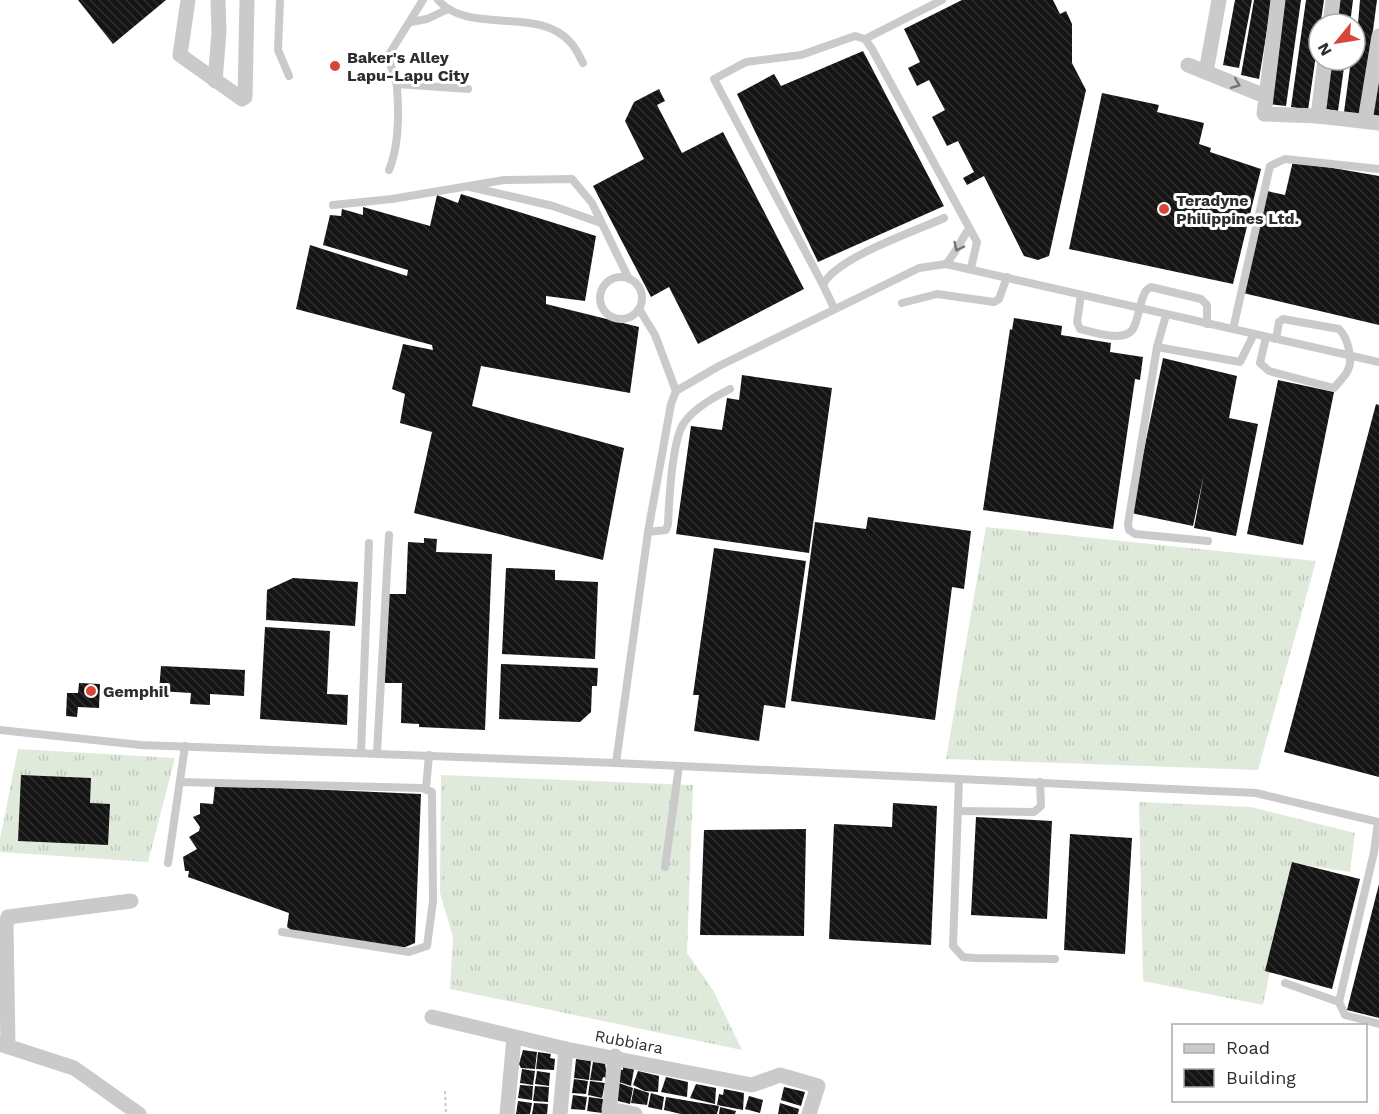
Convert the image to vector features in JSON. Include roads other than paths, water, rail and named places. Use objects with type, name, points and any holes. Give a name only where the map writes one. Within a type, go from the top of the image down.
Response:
[{"type":"street","points":[[188,0],[180,56],[242,99],[245,97],[247,0]]},
{"type":"street","points":[[215,81],[219,32],[218,0]]},
{"type":"street","points":[[1206,72],[1219,0]]},
{"type":"street","points":[[1278,0],[1264,114],[1318,116],[1372,122],[1379,36]]},
{"type":"street","points":[[1188,65],[1265,96]]},
{"type":"street","points":[[1318,116],[1324,72]]},
{"type":"street","points":[[131,901],[8,917],[4,1045],[74,1068],[139,1114]]},
{"type":"street","name":"Rubbiara","points":[[432,1017],[514,1038],[615,1056],[752,1085],[780,1075],[818,1086],[809,1114]]},
{"type":"street","points":[[507,1114],[514,1038]]},
{"type":"street","points":[[560,1114],[566,1049]]},
{"type":"street","points":[[615,1056],[609,1112],[635,1114]]},
{"type":"lane","points":[[280,0],[278,50],[289,76]]},
{"type":"lane","points":[[388,170],[396,154],[397,84],[391,73],[388,56],[423,0]]},
{"type":"lane","points":[[438,0],[447,10],[463,16],[528,22],[553,31],[570,41],[583,63]]},
{"type":"lane","points":[[834,308],[714,79],[746,62],[801,55],[855,36],[865,39],[942,0]]},
{"type":"lane","points":[[411,22],[427,19],[447,10]]},
{"type":"lane","points":[[865,39],[977,242],[971,268]]},
{"type":"lane","points":[[397,84],[468,89]]},
{"type":"lane","points":[[1233,329],[1270,166],[1285,159],[1379,169]]},
{"type":"lane","points":[[333,204],[392,199],[504,180],[572,179],[587,196],[629,279],[641,292],[639,309],[655,335],[676,391],[659,456],[616,763]]},
{"type":"lane","points":[[466,186],[553,206],[601,223]]},
{"type":"lane","points":[[823,285],[828,274],[847,261],[944,219]]},
{"type":"lane","points":[[946,264],[958,251],[962,238],[969,229]]},
{"type":"lane","points":[[676,391],[719,366],[919,268],[946,264],[1379,362]]},
{"type":"lane","points":[[629,279],[618,277],[607,282],[601,292],[601,304],[608,314],[619,319],[630,317],[639,309]]},
{"type":"lane","points":[[902,303],[936,294],[994,302],[999,299],[1007,277]]},
{"type":"lane","points":[[1081,295],[1077,322],[1080,329],[1119,336],[1128,334],[1133,329],[1138,309],[1148,288],[1201,299],[1207,305],[1207,324]]},
{"type":"lane","points":[[1166,315],[1157,347],[1128,524],[1129,530],[1135,534],[1208,541]]},
{"type":"lane","points":[[1266,337],[1260,363],[1264,369],[1334,388],[1349,370],[1350,355],[1343,333],[1339,329],[1283,319],[1279,322],[1276,339]]},
{"type":"lane","points":[[1157,347],[1240,362],[1254,334]]},
{"type":"lane","points":[[648,532],[666,530],[682,426],[712,399],[730,388]]},
{"type":"lane","points":[[377,753],[388,534]]},
{"type":"lane","points":[[361,752],[369,543]]},
{"type":"lane","points":[[0,730],[110,742],[185,746],[1256,792],[1379,822],[1377,853],[1339,1002],[1345,1015],[1379,1024]]},
{"type":"lane","points":[[168,863],[185,746]]},
{"type":"lane","points":[[426,788],[429,755]]},
{"type":"lane","points":[[665,867],[679,766]]},
{"type":"lane","points":[[959,779],[953,946],[963,957],[1055,959]]},
{"type":"lane","points":[[180,782],[426,788],[432,792],[434,798],[433,901],[427,945],[409,952],[282,932]]},
{"type":"lane","points":[[958,811],[1034,812],[1041,806],[1040,782]]},
{"type":"lane","points":[[1285,983],[1339,1002]]},
{"type":"place","name":"Baker's Alley Lapu-Lapu City","points":[[335,66]]},
{"type":"place","name":"Teradyne Philippines Ltd.","points":[[1164,209]]},
{"type":"place","name":"Gemphil","points":[[91,691]]}]
